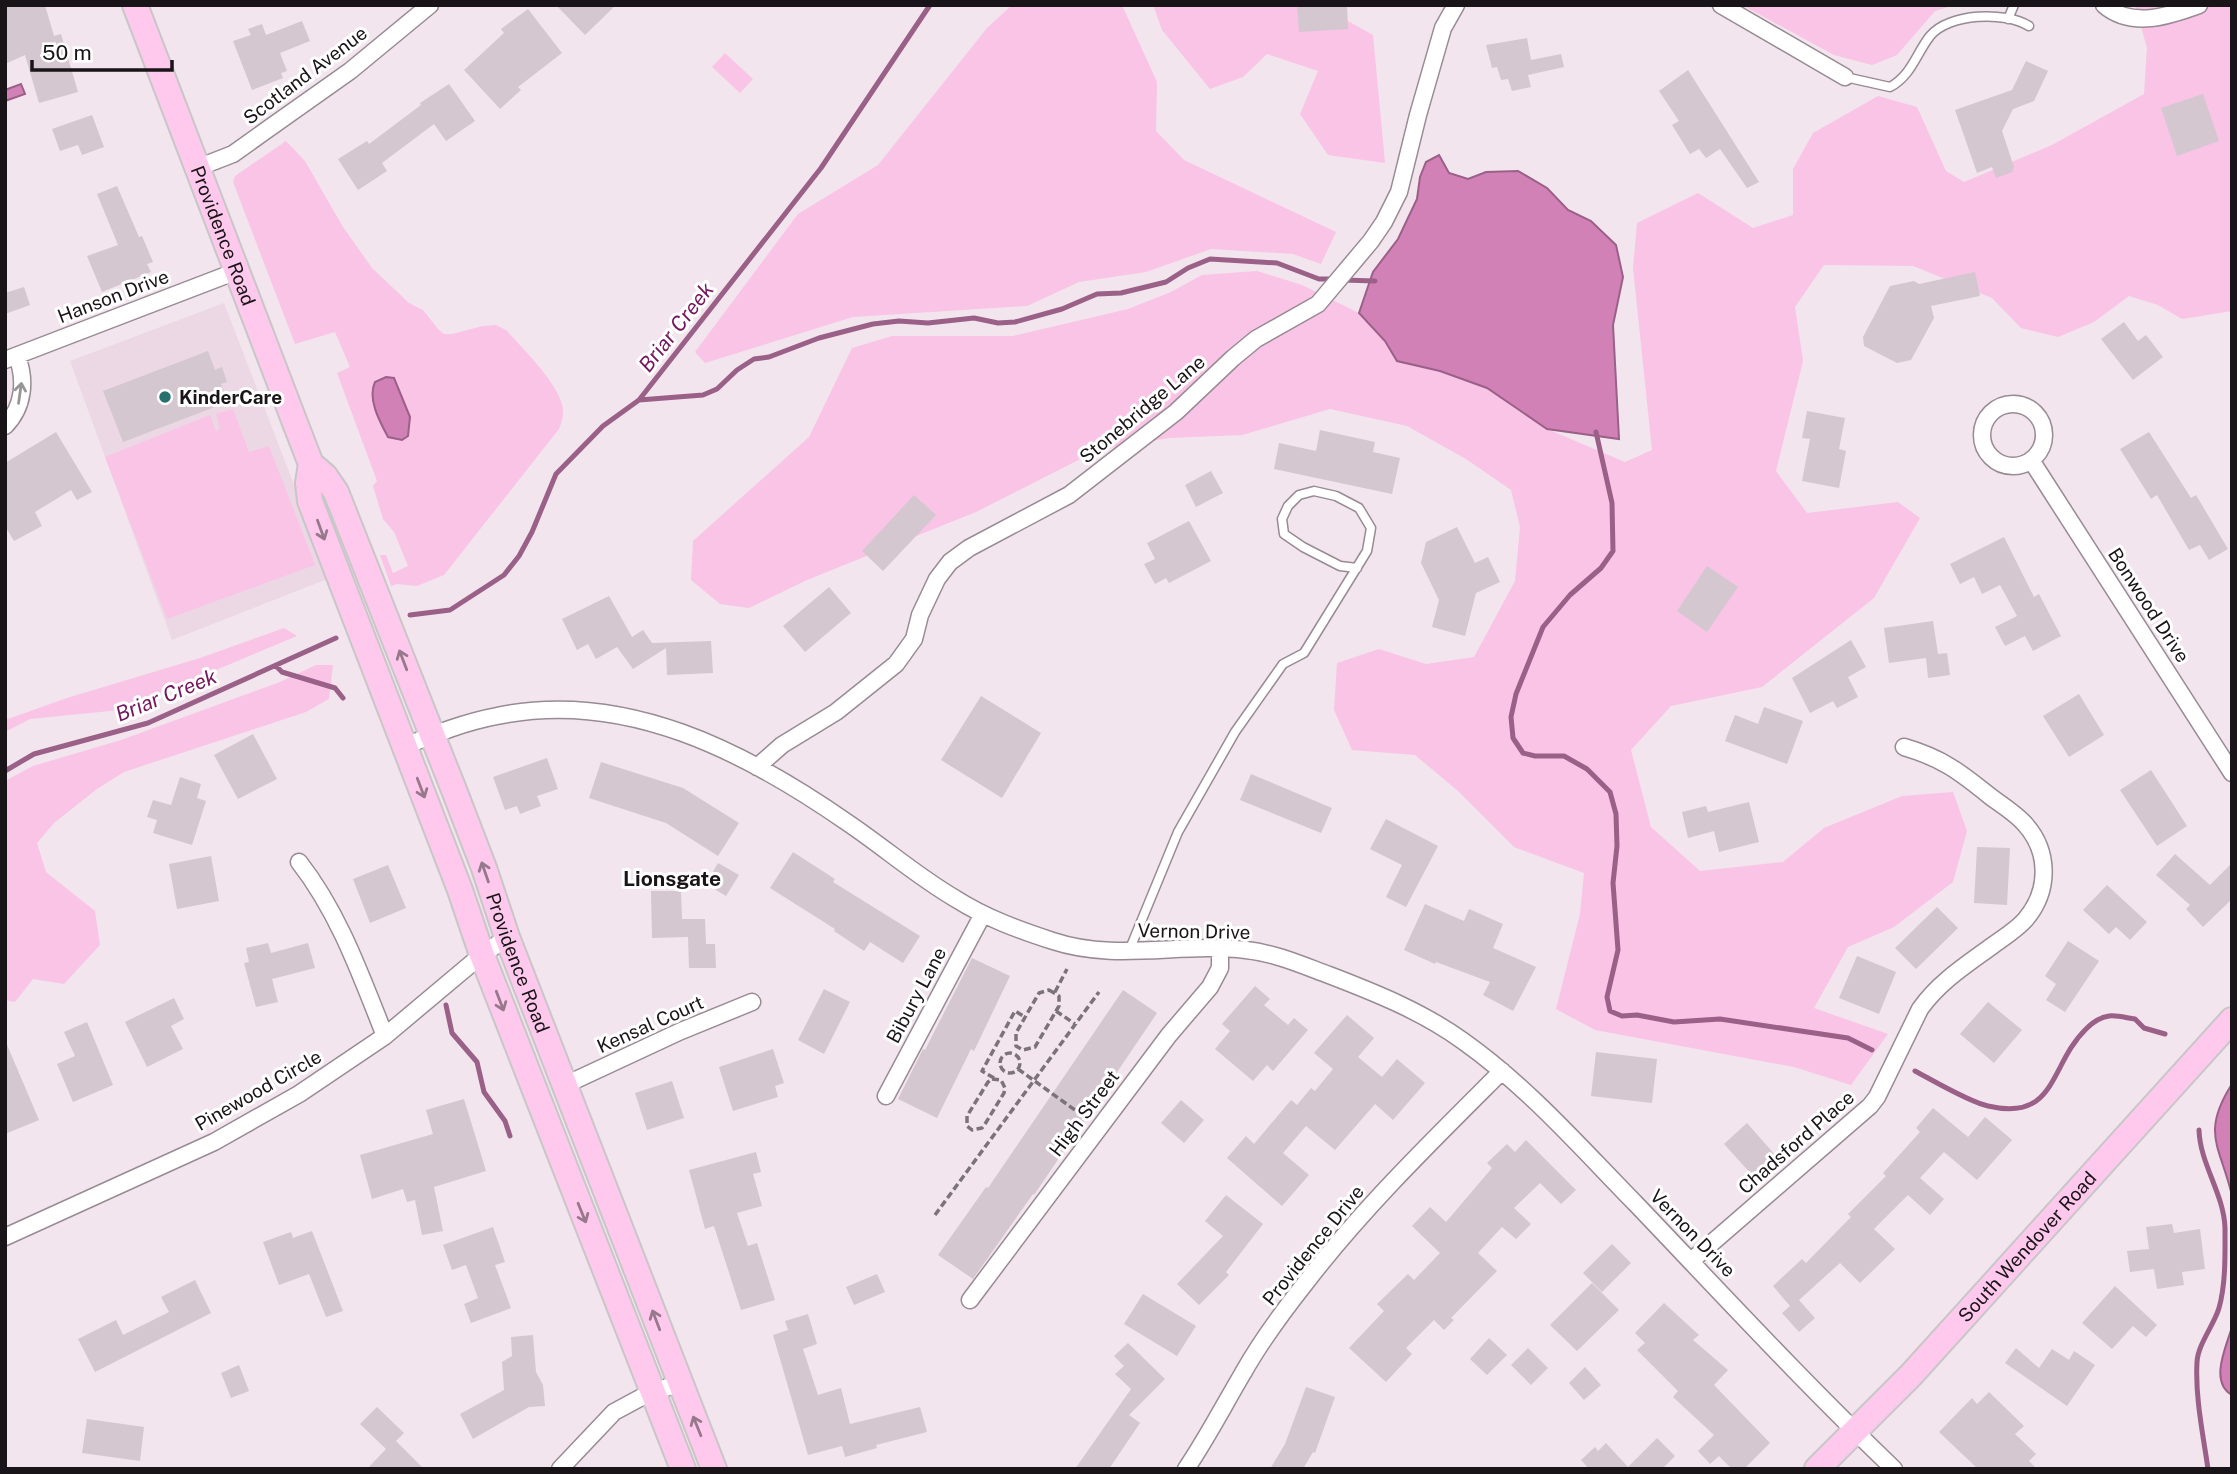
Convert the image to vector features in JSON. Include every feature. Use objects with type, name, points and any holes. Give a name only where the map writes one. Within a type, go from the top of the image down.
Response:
[{"type":"main road","name":"Providence Road","points":[[135,5],[311,464],[310,501],[682,1469]]},
{"type":"main road","name":"Providence Road","points":[[311,464],[325,476],[336,492],[484,867],[507,937],[714,1469]]},
{"type":"main road","name":"South Wendover Road","points":[[1817,1469],[1910,1375],[2232,1020]]},
{"type":"street","name":"Scotland Avenue","points":[[197,168],[233,154],[268,130],[350,71],[430,5]]},
{"type":"street","name":"Stonebridge Lane","points":[[757,767],[782,745],[836,712],[896,664],[914,639],[920,615],[937,579],[950,562],[970,548],[1069,495],[1176,412],[1256,339],[1304,313],[1323,297],[1384,222],[1399,192],[1443,28],[1456,5]]},
{"type":"street","points":[[1721,5],[1845,77]]},
{"type":"street","points":[[2104,5],[2120,16],[2155,19],[2199,5]]},
{"type":"street","name":"Hanson Drive","points":[[11,358],[237,271]]},
{"type":"street","points":[[5,426],[16,412],[21,394],[22,371],[11,358]]},
{"type":"street","name":"Bonwood Drive","points":[[2031,460],[2232,773]]},
{"type":"street","name":"Vernon Drive","points":[[405,746],[456,727],[500,715],[590,710],[633,717],[718,747],[757,767],[846,821],[940,889],[1011,927],[1060,943],[1088,948],[1129,951],[1246,950],[1273,955],[1371,991],[1460,1039],[1533,1099],[1894,1469]]},
{"type":"street","name":"Chadsford Place","points":[[1691,1261],[1870,1106],[1927,999],[1945,980],[2022,923],[2035,908],[2041,894],[2044,865],[2035,838],[2024,822],[1943,761],[1904,747]]},
{"type":"street","points":[[299,862],[317,886],[347,942],[385,1035]]},
{"type":"street","name":"Bibury Lane","points":[[886,1096],[984,914]]},
{"type":"street","name":"Pinewood Circle","points":[[5,1237],[214,1142],[299,1094],[385,1035],[482,954],[507,937]]},
{"type":"street","name":"High Street","points":[[970,1300],[1183,1017],[1216,979],[1220,968],[1220,949]]},
{"type":"street","name":"Kensal Court","points":[[565,1085],[681,1031],[752,1002]]},
{"type":"street","name":"Providence Drive","points":[[1186,1469],[1252,1357],[1306,1281],[1401,1172],[1502,1071]]},
{"type":"street","points":[[560,1469],[614,1412],[653,1391],[680,1384]]},
{"type":"lane","points":[[2008,19],[2014,5]]},
{"type":"lane","points":[[1845,77],[1890,87],[1902,81],[1931,34],[1952,21],[1997,16],[2028,26]]},
{"type":"lane","points":[[1129,951],[1178,832],[1234,732],[1283,664],[1304,653],[1357,568],[1367,551],[1371,528],[1359,508],[1336,496],[1314,491],[1299,495],[1287,506],[1282,519],[1284,534],[1340,566],[1357,568]]},
{"type":"path","points":[[1055,992],[1067,969]]},
{"type":"path","points":[[1049,990],[1055,992],[1060,1001],[1056,1012],[1035,1047],[1029,1049],[1016,1046],[1016,1033],[1040,993],[1049,990]]},
{"type":"path","points":[[935,1215],[1099,992]]},
{"type":"path","points":[[1005,1072],[998,1080],[988,1082],[967,1116],[967,1126],[972,1130],[982,1128],[1005,1088],[998,1080],[982,1071],[1015,1011],[1025,1017]]},
{"type":"path","points":[[1056,1012],[1075,1025]]},
{"type":"path","points":[[1016,1055],[1020,1048]]},
{"type":"path","points":[[1010,1054],[1016,1055],[1020,1060],[1018,1069],[1012,1073],[1005,1072],[1001,1064],[1002,1058],[1010,1054]]},
{"type":"path","points":[[1018,1069],[1099,1128]]},
{"type":"shaded area","points":[[1012,5],[1122,5],[1157,82],[1156,131],[1184,160],[1336,232],[1321,264],[1293,254],[1211,249],[1146,272],[1079,282],[1027,306],[853,317],[705,363],[695,352],[798,214],[878,165],[987,28]]},
{"type":"shaded area","points":[[1153,5],[1319,5],[1373,35],[1385,163],[1328,155],[1300,114],[1318,71],[1267,54],[1243,77],[1210,89],[1162,30]]},
{"type":"shaded area","points":[[1742,5],[1955,5],[1935,11],[1897,55],[1872,65],[1834,55]]},
{"type":"shaded area","points":[[2135,5],[2232,5],[2232,311],[2182,319],[2158,305],[2129,296],[2094,322],[2058,337],[2021,328],[1992,298],[1913,266],[1824,265],[1795,307],[1803,361],[1776,471],[1807,513],[1898,502],[1920,518],[1874,598],[1762,687],[1671,706],[1631,750],[1651,827],[1700,871],[1783,862],[1824,828],[1902,796],[1953,792],[1967,831],[1953,882],[1894,927],[1848,947],[1814,1008],[1888,1034],[1851,1085],[1794,1067],[1595,1030],[1556,1009],[1580,914],[1584,873],[1514,847],[1458,791],[1415,755],[1352,750],[1334,710],[1337,663],[1379,649],[1426,664],[1474,657],[1515,581],[1520,527],[1511,490],[1466,459],[1407,426],[1330,409],[1242,435],[1169,438],[1098,450],[976,512],[807,580],[749,608],[720,604],[691,580],[693,541],[809,437],[852,348],[892,336],[1013,336],[1128,309],[1171,292],[1202,275],[1257,271],[1302,285],[1359,313],[1385,341],[1397,361],[1440,371],[1487,388],[1547,429],[1625,462],[1652,450],[1633,268],[1637,223],[1698,193],[1753,228],[1793,215],[1793,169],[1813,133],[1878,96],[1917,107],[1946,171],[1964,182],[2052,145],[2144,94],[2147,48]]},
{"type":"shaded area","points":[[725,53],[753,79],[740,93],[712,67]]},
{"type":"shaded area","points":[[21,84],[25,94],[5,101],[5,90]]},
{"type":"shaded area","points":[[286,141],[305,161],[343,227],[372,268],[409,303],[423,310],[444,334],[496,325],[506,330],[550,380],[561,402],[563,414],[559,429],[444,575],[417,586],[391,586],[380,555],[386,555],[393,573],[408,566],[394,532],[383,519],[373,486],[377,481],[337,373],[350,367],[335,332],[295,344],[233,182],[235,176]]},
{"type":"shaded area","points":[[1439,155],[1449,173],[1468,179],[1486,172],[1518,171],[1547,188],[1568,210],[1591,221],[1616,245],[1623,277],[1613,325],[1619,439],[1547,429],[1487,388],[1440,371],[1397,361],[1385,341],[1359,313],[1373,272],[1398,239],[1417,199],[1420,177],[1426,162]]},
{"type":"shaded area","points":[[224,303],[330,578],[172,640],[70,361]]},
{"type":"shaded area","points":[[386,377],[394,378],[410,417],[408,436],[402,440],[388,437],[373,403],[375,382]]},
{"type":"shaded area","points":[[233,409],[249,452],[269,446],[315,565],[167,619],[105,457],[210,415],[216,431],[220,429],[216,414]]},
{"type":"shaded area","points":[[284,628],[297,636],[120,710],[30,719],[5,732],[5,720],[67,698],[200,658]]},
{"type":"shaded area","points":[[316,665],[333,665],[329,699],[306,712],[124,772],[97,789],[54,823],[37,843],[46,872],[95,911],[100,945],[64,984],[33,979],[15,1002],[5,1000],[5,781],[33,766],[121,740],[280,682]]},
{"type":"shaded area","points":[[2232,1084],[2232,1196],[2215,1128],[2222,1101]]},
{"type":"shaded area","points":[[2232,1327],[2232,1395],[2221,1382],[2220,1373]]},
{"type":"building","points":[[5,5],[45,5],[54,36],[61,34],[78,92],[39,103],[25,55],[5,64]]},
{"type":"building","points":[[556,5],[616,5],[585,35]]},
{"type":"building","points":[[1297,5],[1347,5],[1348,29],[1299,32]]},
{"type":"building","points":[[528,9],[562,53],[518,87],[521,90],[500,109],[464,70],[504,33],[501,29]]},
{"type":"building","points":[[302,21],[310,41],[280,53],[287,71],[281,73],[283,78],[252,90],[233,41],[251,35],[248,29],[262,24],[266,35]]},
{"type":"building","points":[[1527,38],[1531,60],[1561,54],[1564,67],[1528,75],[1531,87],[1512,91],[1508,79],[1501,80],[1497,67],[1492,68],[1486,45]]},
{"type":"building","points":[[2026,61],[2048,71],[2034,101],[2013,109],[2002,131],[2014,167],[2012,172],[1996,178],[1992,167],[1977,173],[1955,110],[2012,90]]},
{"type":"building","points":[[1688,70],[1759,182],[1747,188],[1720,149],[1706,158],[1699,149],[1690,154],[1672,125],[1679,121],[1659,91]]},
{"type":"building","points":[[449,84],[475,121],[446,141],[434,124],[382,163],[387,171],[358,190],[338,159],[367,141],[369,144],[421,105],[420,103]]},
{"type":"building","points":[[2203,94],[2219,141],[2177,156],[2161,108]]},
{"type":"building","points":[[92,115],[104,147],[82,155],[78,145],[60,151],[52,129]]},
{"type":"building","points":[[117,186],[153,262],[147,264],[151,272],[102,292],[87,256],[118,245],[97,194]]},
{"type":"building","points":[[1975,272],[1980,296],[1931,306],[1934,318],[1911,360],[1897,363],[1864,346],[1863,337],[1890,286],[1914,281],[1919,284]]},
{"type":"building","points":[[24,287],[30,305],[5,314],[5,293]]},
{"type":"building","points":[[2124,322],[2138,341],[2146,335],[2163,357],[2133,380],[2101,339]]},
{"type":"building","name":"KinderCare","points":[[208,351],[215,370],[222,367],[227,382],[221,384],[228,402],[123,442],[103,391]]},
{"type":"building","points":[[1807,411],[1845,418],[1839,449],[1846,451],[1839,488],[1802,481],[1810,439],[1802,438]]},
{"type":"building","points":[[1320,430],[1375,442],[1373,452],[1400,458],[1392,494],[1274,469],[1279,443],[1316,451]]},
{"type":"building","points":[[56,432],[92,492],[77,500],[71,490],[35,512],[42,526],[14,541],[5,526],[5,463]]},
{"type":"building","points":[[2149,432],[2191,498],[2196,495],[2228,549],[2209,560],[2200,545],[2189,550],[2157,495],[2151,499],[2120,449]]},
{"type":"building","points":[[1211,471],[1223,493],[1196,507],[1185,485]]},
{"type":"building","points":[[914,495],[936,515],[883,571],[862,551]]},
{"type":"building","points":[[1189,521],[1211,561],[1169,583],[1166,578],[1155,584],[1144,564],[1155,559],[1147,543]]},
{"type":"building","points":[[1457,527],[1475,563],[1488,557],[1500,582],[1476,593],[1465,636],[1432,627],[1439,600],[1421,563],[1426,542]]},
{"type":"building","points":[[2004,537],[2034,597],[2039,594],[2061,636],[2033,651],[2025,636],[2005,646],[1995,627],[2017,616],[2000,585],[1982,594],[1974,577],[1960,584],[1950,564]]},
{"type":"building","points":[[1707,566],[1738,587],[1707,632],[1677,611]]},
{"type":"building","points":[[829,587],[851,613],[805,652],[783,626]]},
{"type":"building","points":[[609,596],[632,637],[643,630],[652,643],[711,641],[713,673],[667,675],[666,648],[633,669],[617,647],[596,659],[588,644],[577,650],[562,619]]},
{"type":"building","points":[[1933,621],[1938,654],[1947,653],[1950,675],[1928,678],[1926,658],[1889,663],[1884,628]]},
{"type":"building","points":[[1851,640],[1866,667],[1848,677],[1858,697],[1837,708],[1833,701],[1810,713],[1792,678]]},
{"type":"building","points":[[2079,694],[2104,735],[2069,757],[2043,716]]},
{"type":"building","points":[[981,696],[1041,733],[1002,798],[941,760]]},
{"type":"building","points":[[1764,707],[1803,721],[1787,764],[1725,741],[1735,715],[1758,724]]},
{"type":"building","points":[[253,734],[277,779],[238,799],[214,755]]},
{"type":"building","points":[[547,758],[558,789],[537,796],[541,806],[520,814],[517,806],[505,810],[493,777]]},
{"type":"building","points":[[601,762],[683,788],[739,823],[718,856],[666,823],[589,798]]},
{"type":"building","points":[[2151,770],[2187,826],[2157,846],[2120,790]]},
{"type":"building","points":[[1251,774],[1332,808],[1321,833],[1240,800]]},
{"type":"building","points":[[180,777],[201,784],[197,798],[206,801],[192,845],[153,833],[157,820],[147,817],[153,800],[171,805]]},
{"type":"building","points":[[1749,802],[1759,842],[1719,852],[1714,831],[1688,838],[1682,812],[1706,806],[1708,812]]},
{"type":"building","points":[[1386,819],[1438,846],[1406,907],[1386,897],[1402,865],[1370,849]]},
{"type":"building","points":[[1977,847],[2010,848],[2007,905],[1974,903]]},
{"type":"building","points":[[793,852],[835,879],[833,882],[920,936],[903,963],[870,942],[864,951],[834,931],[835,929],[770,888]]},
{"type":"building","points":[[2175,854],[2210,885],[2232,863],[2232,899],[2203,927],[2186,909],[2190,905],[2156,875]]},
{"type":"building","points":[[211,856],[219,901],[177,909],[169,864]]},
{"type":"building","points":[[718,863],[739,875],[726,896],[706,884]]},
{"type":"building","points":[[388,865],[406,908],[370,923],[353,879]]},
{"type":"building","points":[[2107,885],[2147,922],[2130,940],[2116,927],[2109,934],[2083,910]]},
{"type":"building","points":[[651,891],[681,891],[682,919],[705,919],[706,944],[715,944],[716,968],[689,968],[688,937],[652,938]]},
{"type":"building","points":[[1425,904],[1464,921],[1469,909],[1503,924],[1493,948],[1536,967],[1513,1011],[1483,995],[1490,982],[1436,962],[1435,964],[1404,950]]},
{"type":"building","points":[[1937,907],[1958,928],[1916,969],[1895,948]]},
{"type":"building","points":[[2068,941],[2099,961],[2065,1012],[2046,1000],[2056,984],[2045,976]]},
{"type":"building","points":[[268,943],[271,953],[308,943],[315,968],[272,979],[278,1002],[256,1007],[244,963],[249,962],[246,948]]},
{"type":"building","points":[[1857,956],[1896,972],[1879,1014],[1839,998]]},
{"type":"building","points":[[972,958],[1010,976],[974,1051],[971,1049],[937,1118],[898,1099]]},
{"type":"building","points":[[1255,986],[1270,999],[1264,1005],[1288,1025],[1294,1018],[1308,1030],[1273,1071],[1267,1065],[1253,1081],[1215,1049],[1230,1031],[1222,1024]]},
{"type":"building","points":[[824,989],[850,1002],[824,1054],[798,1040]]},
{"type":"building","points":[[1123,990],[1157,1013],[1034,1195],[973,1279],[938,1255],[986,1187],[988,1188]]},
{"type":"building","points":[[174,998],[184,1019],[171,1026],[183,1049],[147,1067],[125,1022]]},
{"type":"building","points":[[1988,1002],[2022,1030],[1994,1063],[1960,1034]]},
{"type":"building","points":[[1347,1015],[1374,1038],[1358,1057],[1382,1077],[1397,1059],[1425,1083],[1393,1120],[1375,1104],[1335,1150],[1306,1126],[1283,1153],[1309,1175],[1282,1206],[1227,1158],[1246,1136],[1254,1144],[1291,1100],[1297,1105],[1311,1088],[1315,1091],[1333,1069],[1314,1053]]},
{"type":"building","points":[[87,1022],[113,1085],[73,1102],[57,1064],[75,1056],[64,1032]]},
{"type":"building","points":[[5,1040],[39,1120],[5,1134]]},
{"type":"building","points":[[773,1049],[784,1083],[775,1086],[778,1097],[733,1111],[719,1067]]},
{"type":"building","points":[[1596,1052],[1657,1059],[1652,1103],[1591,1096]]},
{"type":"building","points":[[672,1081],[684,1118],[647,1130],[635,1093]]},
{"type":"building","points":[[464,1099],[486,1171],[434,1187],[443,1231],[422,1235],[415,1200],[407,1202],[403,1189],[372,1199],[360,1155],[433,1134],[426,1110]]},
{"type":"building","points":[[1181,1100],[1204,1120],[1184,1143],[1161,1123]]},
{"type":"building","points":[[1933,1108],[1968,1137],[1985,1117],[2012,1140],[1977,1180],[1944,1152],[1920,1178],[1944,1199],[1930,1215],[1908,1195],[1874,1229],[1895,1249],[1860,1283],[1840,1263],[1799,1300],[1815,1318],[1799,1332],[1782,1313],[1790,1306],[1773,1286],[1802,1259],[1806,1263],[1851,1217],[1848,1214],[1886,1176],[1883,1173],[1920,1132],[1916,1128]]},
{"type":"building","points":[[1747,1123],[1776,1156],[1753,1176],[1724,1144]]},
{"type":"building","points":[[1526,1140],[1576,1190],[1561,1204],[1540,1183],[1514,1208],[1531,1224],[1516,1239],[1502,1227],[1478,1253],[1497,1271],[1451,1318],[1454,1320],[1444,1330],[1434,1320],[1406,1348],[1412,1354],[1386,1382],[1349,1348],[1384,1311],[1377,1304],[1408,1274],[1414,1280],[1440,1253],[1412,1226],[1430,1207],[1446,1222],[1492,1168],[1487,1163],[1507,1144],[1515,1152]]},
{"type":"building","points":[[756,1152],[761,1172],[753,1174],[762,1206],[737,1213],[748,1246],[757,1243],[775,1300],[741,1310],[714,1226],[705,1229],[689,1170]]},
{"type":"building","points":[[1226,1195],[1263,1224],[1226,1272],[1229,1275],[1199,1305],[1177,1284],[1223,1236],[1205,1221]]},
{"type":"building","points":[[2172,1224],[2174,1233],[2200,1229],[2205,1269],[2182,1272],[2184,1285],[2157,1289],[2154,1269],[2130,1272],[2127,1251],[2149,1249],[2146,1227]]},
{"type":"building","points":[[493,1227],[505,1262],[495,1265],[511,1308],[471,1323],[464,1304],[478,1298],[466,1265],[452,1270],[443,1245]]},
{"type":"building","points":[[312,1231],[343,1311],[326,1317],[309,1274],[279,1285],[263,1242],[291,1232],[293,1238]]},
{"type":"building","points":[[1612,1244],[1631,1263],[1602,1292],[1583,1273]]},
{"type":"building","points":[[877,1274],[885,1292],[854,1305],[846,1287]]},
{"type":"building","points":[[195,1280],[211,1313],[95,1372],[78,1339],[116,1320],[123,1335],[169,1312],[161,1297]]},
{"type":"building","points":[[1592,1283],[1619,1310],[1577,1351],[1550,1325]]},
{"type":"building","points":[[2115,1286],[2157,1325],[2146,1337],[2133,1326],[2112,1349],[2082,1323]]},
{"type":"building","points":[[1143,1294],[1196,1326],[1177,1356],[1124,1324]]},
{"type":"building","points":[[1664,1303],[1699,1335],[1693,1340],[1728,1370],[1714,1385],[1770,1443],[1744,1469],[1732,1469],[1719,1456],[1710,1464],[1698,1451],[1714,1435],[1673,1397],[1678,1391],[1637,1350],[1645,1343],[1635,1333]]},
{"type":"building","points":[[808,1314],[817,1344],[803,1349],[818,1395],[841,1388],[850,1424],[920,1407],[927,1432],[876,1445],[877,1448],[845,1457],[842,1446],[808,1455],[773,1335],[788,1330],[785,1321]]},
{"type":"building","points":[[533,1335],[536,1372],[543,1385],[545,1406],[529,1407],[473,1439],[460,1414],[504,1390],[502,1362],[512,1356],[511,1337]]},
{"type":"building","points":[[1489,1338],[1507,1355],[1487,1375],[1470,1359]]},
{"type":"building","points":[[1128,1343],[1165,1379],[1129,1415],[1140,1423],[1109,1469],[1075,1469],[1131,1389],[1115,1374],[1124,1366],[1114,1356]]},
{"type":"building","points":[[1528,1348],[1548,1368],[1531,1385],[1511,1365]]},
{"type":"building","points":[[2016,1348],[2039,1368],[2052,1349],[2069,1360],[2074,1351],[2095,1365],[2067,1406],[2005,1363]]},
{"type":"building","points":[[239,1365],[249,1391],[231,1398],[221,1373]]},
{"type":"building","points":[[1585,1367],[1601,1385],[1584,1400],[1569,1383]]},
{"type":"building","points":[[1306,1387],[1335,1397],[1315,1453],[1313,1452],[1303,1469],[1270,1469],[1285,1444]]},
{"type":"building","points":[[1989,1392],[2024,1426],[2015,1434],[2036,1454],[2029,1461],[2037,1469],[1978,1469],[1939,1432],[1972,1398],[1977,1404]]},
{"type":"building","points":[[377,1407],[404,1433],[396,1441],[424,1469],[367,1469],[386,1449],[360,1424]]},
{"type":"building","points":[[87,1419],[144,1427],[140,1461],[82,1453]]},
{"type":"building","points":[[1657,1438],[1675,1456],[1662,1469],[1589,1469],[1581,1460],[1595,1447],[1598,1451],[1606,1443],[1628,1467]]},
{"type":"waterway","name":"Briar Creek","points":[[410,615],[450,610],[504,575],[519,556],[532,532],[556,474],[603,426],[639,400],[821,168],[930,5]]},
{"type":"waterway","points":[[639,400],[703,395],[717,389],[737,370],[754,359],[769,357],[819,338],[873,324],[899,321],[928,323],[974,318],[998,323],[1015,322],[1062,309],[1097,294],[1121,293],[1166,282],[1188,268],[1210,259],[1277,263],[1319,279],[1333,279]]},
{"type":"waterway","points":[[1343,280],[1375,281]]},
{"type":"waterway","points":[[1596,432],[1612,503],[1613,551],[1601,568],[1570,595],[1543,627],[1516,694],[1511,717],[1513,738],[1523,753],[1535,756],[1564,756],[1587,769],[1610,792],[1616,814],[1617,846],[1613,883],[1618,950],[1607,997],[1610,1011],[1622,1016],[1637,1015],[1674,1022],[1720,1019],[1848,1038],[1872,1050]]},
{"type":"waterway","name":"Briar Creek","points":[[5,771],[34,754],[148,723],[336,638]]},
{"type":"waterway","points":[[276,666],[282,672],[335,688],[343,698]]},
{"type":"waterway","points":[[446,1005],[452,1033],[477,1062],[484,1092],[505,1121],[510,1136]]},
{"type":"waterway","points":[[1915,1071],[1971,1100],[1988,1106],[2011,1109],[2027,1106],[2040,1098],[2074,1043],[2099,1019],[2112,1016],[2135,1019],[2144,1028],[2165,1034]]},
{"type":"waterway","points":[[2199,1130],[2203,1155],[2221,1203],[2225,1228],[2225,1268],[2221,1298],[2217,1314],[2200,1348],[2197,1362],[2198,1402],[2208,1469]]},
{"type":"place","name":"KinderCare","points":[[165,397]]},
{"type":"district","name":"Lionsgate","points":[[672,878]]}]
